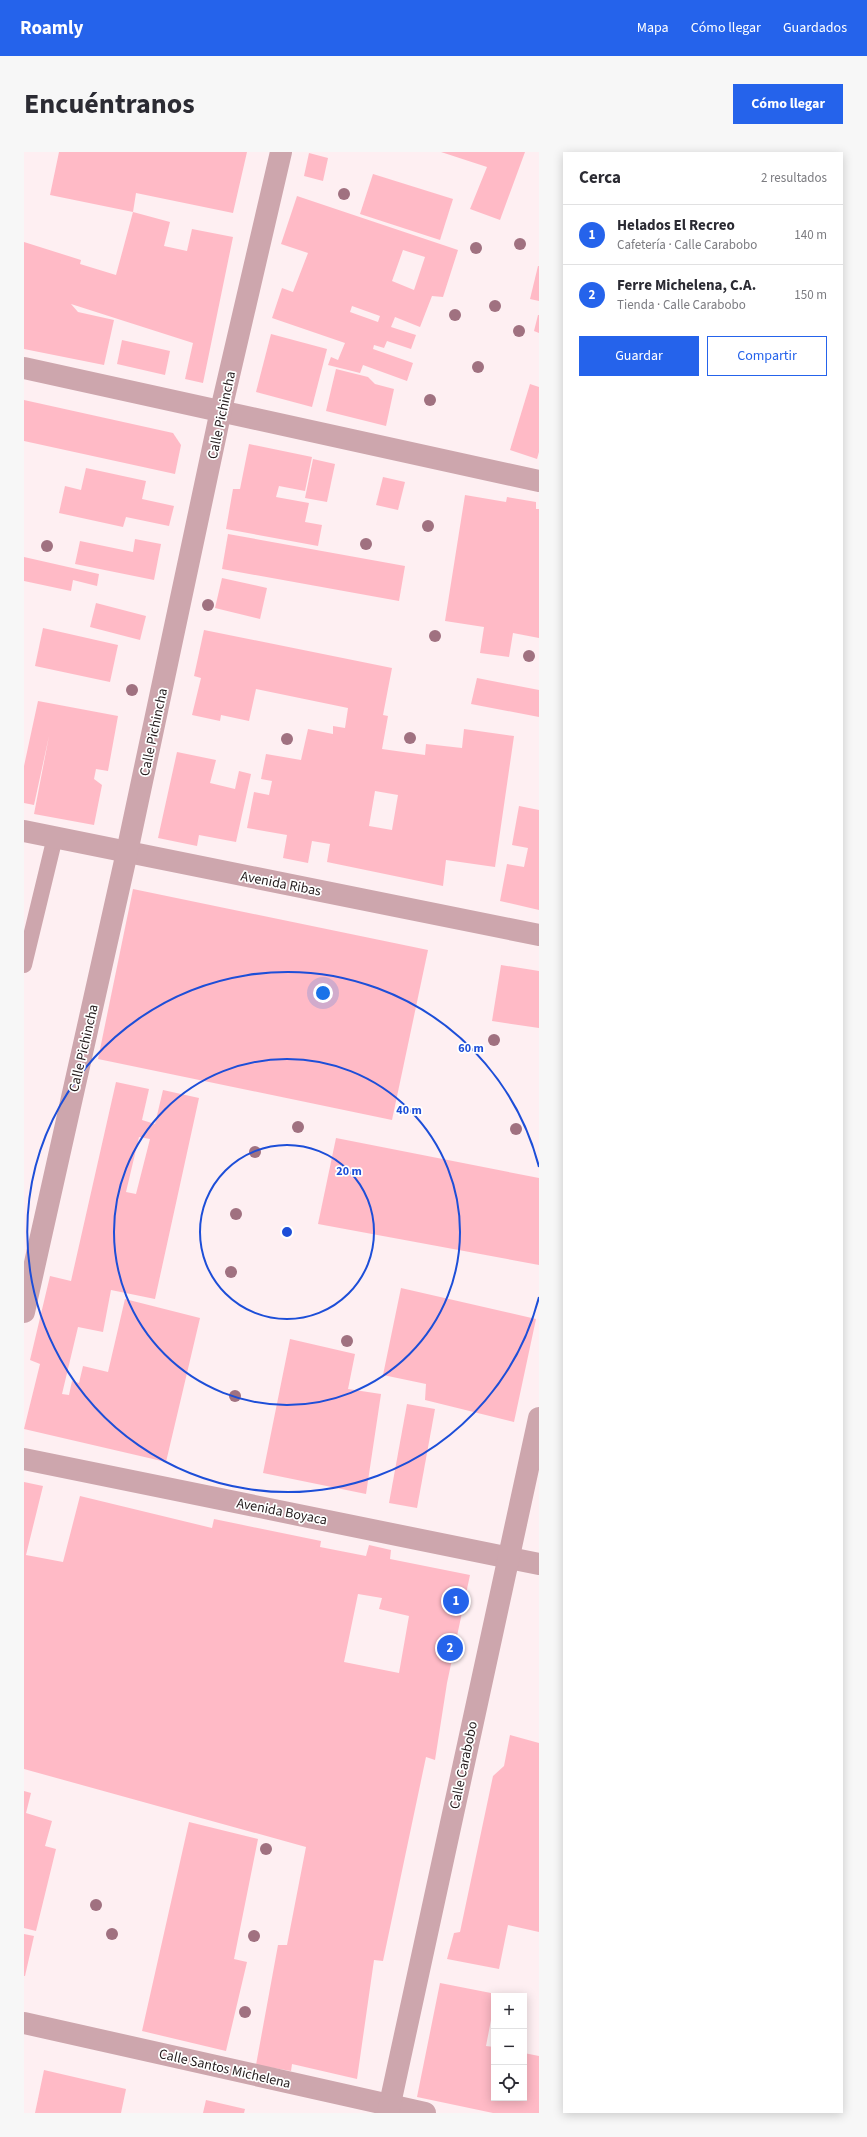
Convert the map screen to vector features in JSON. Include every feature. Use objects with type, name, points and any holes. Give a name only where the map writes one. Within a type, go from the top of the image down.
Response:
[{"type":"street","name":"Calle Pichincha","points":[[24,1312],[127,852],[221,410],[281,152]]},
{"type":"street","points":[[24,368],[539,480]]},
{"type":"street","name":"Avenida Ribas","points":[[24,831],[539,934]]},
{"type":"street","name":"Calle Carabobo","points":[[389,2109],[539,1418]]},
{"type":"street","name":"Avenida Boyaca","points":[[24,1459],[539,1564]]},
{"type":"street","name":"Calle Santos Michelena","points":[[24,2022],[389,2109],[426,2113]]},
{"type":"lane","points":[[24,965],[55,837]]},
{"type":"building","points":[[59,152],[247,152],[233,213],[136,193],[133,212],[50,195]]},
{"type":"building","points":[[441,152],[525,152],[500,220],[470,209],[487,167]]},
{"type":"building","points":[[309,153],[328,158],[323,181],[304,176]]},
{"type":"building","points":[[373,174],[453,199],[440,240],[360,214]]},
{"type":"building","points":[[297,196],[458,250],[443,297],[432,296],[420,327],[395,317],[391,327],[416,335],[411,349],[387,341],[384,348],[374,345],[373,349],[413,363],[407,381],[363,365],[360,373],[328,365],[331,357],[338,360],[345,343],[272,318],[282,288],[293,292],[308,253],[281,244]],"holes":[[[403,250],[425,257],[414,290],[392,281]],[[352,306],[380,316],[378,322],[350,312]]]},
{"type":"building","points":[[133,212],[170,222],[164,246],[187,251],[192,229],[233,237],[203,383],[185,379],[193,343],[71,304],[78,312],[114,320],[104,365],[24,349],[24,242],[81,260],[80,264],[116,275]]},
{"type":"building","points":[[539,266],[539,301],[530,299]]},
{"type":"building","points":[[539,315],[539,333],[534,331]]},
{"type":"building","points":[[271,334],[327,349],[312,407],[256,392]]},
{"type":"building","points":[[122,340],[170,351],[165,375],[117,364]]},
{"type":"building","points":[[336,369],[368,377],[375,384],[394,389],[386,426],[326,411]]},
{"type":"building","points":[[530,384],[539,387],[539,452],[537,459],[510,450]]},
{"type":"building","points":[[24,400],[173,433],[181,445],[175,474],[24,441]]},
{"type":"building","points":[[249,444],[312,457],[305,491],[279,486],[276,497],[309,503],[305,522],[322,525],[318,546],[226,529],[233,489],[240,489]]},
{"type":"building","points":[[313,459],[335,464],[327,502],[305,498]]},
{"type":"building","points":[[86,468],[146,481],[142,499],[174,506],[169,526],[126,517],[123,527],[59,513],[65,486],[81,490]]},
{"type":"building","points":[[383,477],[405,482],[398,510],[376,505]]},
{"type":"building","points":[[465,495],[506,502],[507,497],[536,502],[536,509],[539,509],[539,638],[513,633],[509,657],[480,653],[484,627],[445,621]]},
{"type":"building","points":[[228,534],[405,566],[399,601],[222,569]]},
{"type":"building","points":[[135,539],[161,544],[154,580],[75,564],[80,541],[133,552]]},
{"type":"building","points":[[24,557],[99,574],[97,586],[73,580],[71,591],[24,581]]},
{"type":"building","points":[[222,578],[267,588],[260,619],[215,608]]},
{"type":"building","points":[[96,603],[146,616],[140,640],[90,627]]},
{"type":"building","points":[[43,628],[118,645],[110,682],[35,666]]},
{"type":"building","points":[[204,630],[392,668],[383,715],[388,716],[382,749],[425,755],[426,744],[462,748],[464,729],[514,736],[495,867],[446,860],[443,886],[327,862],[330,844],[312,841],[308,863],[283,858],[287,835],[247,828],[254,792],[269,795],[272,781],[261,779],[266,754],[301,760],[308,729],[333,734],[333,726],[345,728],[348,708],[256,689],[249,721],[221,715],[220,721],[192,715],[201,678],[194,676]],"holes":[[[375,791],[398,795],[392,830],[369,826]]]},
{"type":"building","points":[[477,678],[539,690],[539,717],[471,704]]},
{"type":"building","points":[[38,701],[118,716],[108,771],[96,769],[94,779],[102,785],[94,825],[34,814],[49,736],[34,805],[24,803],[24,766]]},
{"type":"building","points":[[177,752],[216,760],[210,783],[235,789],[239,771],[251,774],[236,842],[199,835],[197,846],[158,838]]},
{"type":"building","points":[[519,806],[539,810],[539,910],[500,901],[507,864],[524,867],[528,848],[512,845]]},
{"type":"building","points":[[133,889],[428,950],[392,1120],[98,1059]]},
{"type":"building","points":[[501,965],[539,971],[539,1028],[492,1021]]},
{"type":"building","points":[[116,1082],[149,1089],[142,1120],[155,1124],[163,1090],[199,1098],[155,1299],[111,1290],[103,1332],[78,1327],[62,1394],[69,1395],[72,1381],[79,1383],[83,1366],[108,1372],[125,1299],[200,1318],[166,1462],[24,1429],[40,1364],[30,1360],[50,1276],[71,1281]],"holes":[[[139,1137],[150,1139],[136,1194],[126,1192]]]},
{"type":"building","points":[[336,1138],[539,1178],[539,1265],[318,1224]]},
{"type":"building","points":[[401,1288],[536,1319],[514,1422],[425,1400],[426,1384],[383,1375]]},
{"type":"building","points":[[290,1339],[355,1354],[348,1389],[381,1394],[366,1494],[263,1473]]},
{"type":"building","points":[[407,1404],[435,1409],[417,1508],[389,1503]]},
{"type":"building","points":[[24,1482],[43,1486],[26,1555],[63,1562],[80,1496],[212,1528],[214,1519],[321,1541],[320,1547],[366,1556],[369,1545],[391,1550],[390,1559],[470,1575],[447,1683],[435,1760],[426,1757],[383,1961],[374,1960],[357,2079],[292,2064],[291,2071],[256,2065],[278,1945],[287,1945],[306,1847],[24,1769]],"holes":[[[358,1594],[382,1598],[379,1609],[409,1616],[399,1673],[344,1662]]]},
{"type":"building","points":[[510,1735],[539,1743],[539,1932],[508,1925],[499,1969],[447,1959],[454,1933],[460,1932],[493,1776],[504,1766]]},
{"type":"building","points":[[24,1791],[31,1793],[26,1813],[52,1821],[45,1846],[56,1849],[36,1931],[24,1928]]},
{"type":"building","points":[[189,1822],[258,1839],[234,1959],[247,1962],[226,2051],[142,2031]]},
{"type":"building","points":[[24,1934],[34,1936],[25,1976],[24,1976]]},
{"type":"building","points":[[440,1983],[491,1993],[491,2020],[486,2046],[491,2047],[491,2101],[527,2101],[527,2054],[539,2056],[539,2113],[493,2113],[417,2097]]},
{"type":"building","points":[[44,2070],[126,2089],[121,2113],[35,2113]]},
{"type":"building","points":[[206,2100],[245,2109],[244,2113],[203,2113]]},
{"type":"place","name":"Helados El Recreo","points":[[456,1601]]},
{"type":"place","name":"Ferre Michelena, C.A.","points":[[450,1648]]}]
